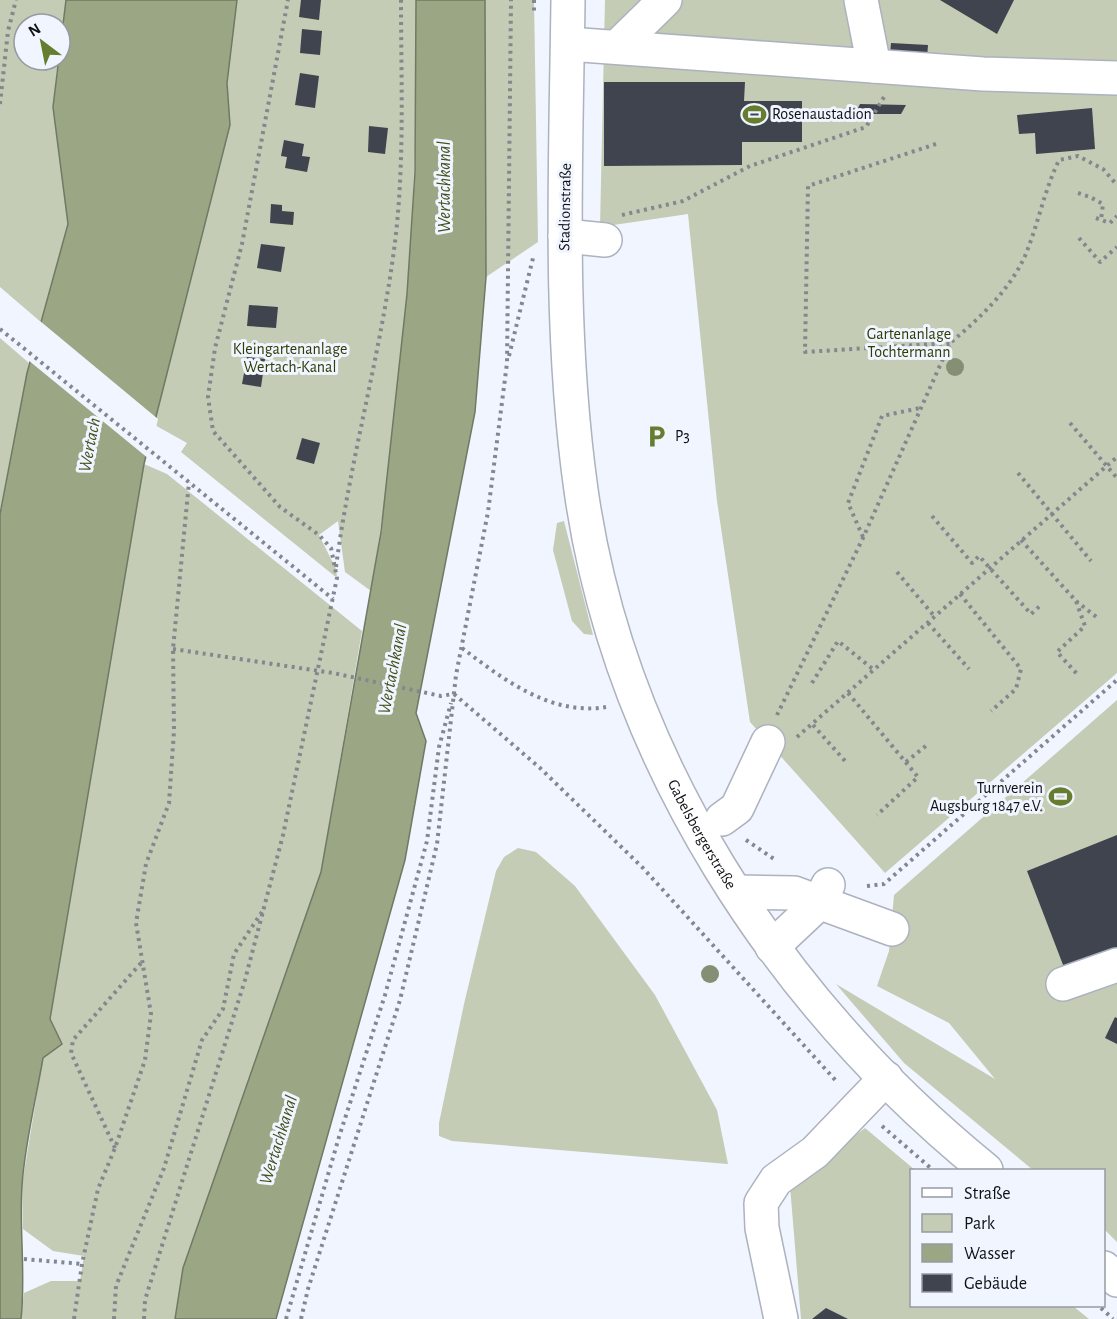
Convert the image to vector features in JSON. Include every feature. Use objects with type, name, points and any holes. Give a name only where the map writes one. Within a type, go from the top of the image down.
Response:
[{"type":"street","name":"Stadionstraße","points":[[568,0],[564,293],[572,414]]},
{"type":"street","points":[[617,47],[665,0]]},
{"type":"street","points":[[861,0],[888,67]]},
{"type":"street","points":[[568,44],[888,67],[1117,78]]},
{"type":"street","points":[[565,236],[610,228]]},
{"type":"street","name":"Gabelsbergerstraße","points":[[572,414],[567,466],[596,572],[610,656],[636,699],[685,807],[772,947],[816,1004],[886,1078],[985,1169]]},
{"type":"street","points":[[741,808],[770,740]]},
{"type":"street","points":[[736,892],[824,894],[892,929]]},
{"type":"street","points":[[772,947],[824,894]]},
{"type":"street","points":[[1063,984],[1111,973]]},
{"type":"street","points":[[781,1319],[762,1228],[761,1203],[776,1180],[814,1152],[886,1078]]},
{"type":"street","points":[[1105,1269],[1117,1280]]},
{"type":"path","points":[[0,104],[8,31],[16,0]]},
{"type":"path","points":[[288,0],[242,244],[215,348],[208,397],[213,431],[280,507],[319,535],[332,548],[336,569]]},
{"type":"path","points":[[144,1319],[145,1300],[245,981],[320,671],[354,459],[394,249],[402,137],[401,0]]},
{"type":"path","points":[[286,1319],[339,1137],[385,996],[427,841],[439,747],[453,694],[488,512],[507,363],[511,0]]},
{"type":"path","points":[[534,0],[534,23]]},
{"type":"path","points":[[610,228],[683,201],[750,166],[866,127],[888,67]]},
{"type":"path","points":[[936,144],[808,186],[806,351],[950,343]]},
{"type":"path","points":[[1117,185],[1103,169],[1078,156],[1059,160],[1046,188],[1024,257],[1003,292],[971,326],[950,343],[863,538],[772,725],[770,740],[800,736],[1117,457]]},
{"type":"path","points":[[1077,193],[1090,196],[1103,204],[1099,219],[1110,223],[1117,216]]},
{"type":"path","points":[[1079,238],[1100,262],[1117,247]]},
{"type":"path","points":[[507,363],[535,252]]},
{"type":"path","points":[[0,329],[333,599]]},
{"type":"path","points":[[863,538],[848,502],[882,417],[920,408]]},
{"type":"path","points":[[1070,423],[1117,478]]},
{"type":"path","points":[[1018,473],[1091,561]]},
{"type":"path","points":[[74,1319],[82,1264],[98,1189],[146,1060],[151,1014],[136,923],[146,864],[170,803],[174,731],[173,649],[189,482]]},
{"type":"path","points":[[932,516],[972,563],[979,556],[1031,614],[1042,604]]},
{"type":"path","points":[[1021,540],[1076,601],[1100,619]]},
{"type":"path","points":[[897,572],[935,617]]},
{"type":"path","points":[[960,594],[1021,669],[1016,689],[991,711]]},
{"type":"path","points":[[1076,601],[1085,626],[1057,652],[1078,675]]},
{"type":"path","points":[[928,623],[969,669]]},
{"type":"path","points":[[812,683],[838,641],[874,670]]},
{"type":"path","points":[[462,648],[523,691],[558,705],[589,710],[615,706],[636,699]]},
{"type":"path","points":[[173,649],[333,673],[441,696],[453,694],[540,768],[643,868],[859,1106],[932,1169]]},
{"type":"path","points":[[824,894],[884,884],[1117,681]]},
{"type":"path","points":[[848,693],[918,777],[877,815]]},
{"type":"path","points":[[301,1319],[400,1000],[438,844],[450,750],[453,694]]},
{"type":"path","points":[[813,725],[845,761]]},
{"type":"path","points":[[906,762],[927,745]]},
{"type":"path","points":[[114,1319],[116,1286],[164,1168],[202,1041],[223,1009],[234,954],[264,909]]},
{"type":"path","points":[[115,1148],[71,1053],[73,1040],[142,963]]},
{"type":"path","points":[[24,1259],[82,1264]]},
{"type":"path","points":[[1100,1307],[1113,1319]]},
{"type":"green space","points":[[0,0],[66,0],[64,12],[12,12],[12,72],[57,72],[53,107],[68,224],[42,323],[0,287]]},
{"type":"green space","name":"Kleingartenanlage Wertach-Kanal","points":[[237,0],[416,0],[415,152],[408,278],[393,435],[371,591],[345,572],[338,521],[319,535],[336,569],[337,578],[181,452],[187,443],[153,424],[230,125],[227,83]]},
{"type":"green space","points":[[485,0],[534,0],[538,242],[486,277]]},
{"type":"green space","name":"Gartenanlage Tochtermann","points":[[605,0],[1117,0],[1117,673],[885,873],[750,722],[717,501],[688,214],[600,227]]},
{"type":"green space","points":[[0,338],[29,363],[0,511]]},
{"type":"green space","points":[[144,464],[167,474],[362,631],[321,872],[183,1268],[175,1319],[21,1319],[24,1293],[51,1281],[80,1281],[84,1256],[53,1251],[23,1229],[22,1185],[43,1057],[62,1044],[50,1019]]},
{"type":"green space","points":[[564,521],[593,635],[584,634],[572,621],[553,550],[557,523]]},
{"type":"green space","name":"Turnverein Augsburg 1847 e.V.","points":[[1117,700],[1117,1242],[1105,1230],[1105,1169],[1032,1169],[904,1063],[836,984],[995,1079],[949,1023],[877,986],[889,951],[894,895]]},
{"type":"green space","points":[[518,848],[536,852],[575,886],[655,995],[717,1110],[728,1164],[452,1141],[439,1136],[439,1123],[464,1004],[496,871],[504,857]]},
{"type":"green space","points":[[865,1128],[914,1169],[910,1169],[910,1307],[1074,1307],[1089,1319],[801,1319],[790,1186]]},
{"type":"water","name":"Wertach","points":[[66,0],[237,0],[227,83],[230,125],[144,464],[50,1019],[62,1044],[43,1058],[28,1137],[21,1202],[23,1286],[21,1319],[0,1319],[0,514],[27,373],[68,224],[53,107],[57,72],[72,72],[72,12],[65,12]]},
{"type":"water","name":"Wertachkanal","points":[[416,0],[485,0],[486,277],[475,412],[416,713],[426,741],[405,860],[276,1319],[175,1319],[183,1268],[321,872],[381,532],[407,294],[415,172]]},
{"type":"pier","points":[[40,321],[158,419],[149,459],[28,360]]},
{"type":"building","points":[[301,0],[321,0],[319,20],[299,17]]},
{"type":"building","points":[[940,0],[1014,0],[997,34]]},
{"type":"building","points":[[302,29],[322,31],[320,55],[300,53]]},
{"type":"building","points":[[891,43],[928,45],[927,58],[890,54]]},
{"type":"building","points":[[300,73],[319,76],[315,108],[295,105]]},
{"type":"building","points":[[604,82],[745,82],[744,101],[802,101],[802,142],[742,142],[742,165],[604,166]]},
{"type":"building","points":[[860,104],[906,105],[901,114],[855,114]]},
{"type":"building","points":[[1092,108],[1095,149],[1036,154],[1035,133],[1019,134],[1017,115]]},
{"type":"building","points":[[369,126],[388,128],[385,154],[368,152]]},
{"type":"building","points":[[284,140],[304,144],[302,156],[310,157],[307,172],[285,168],[287,157],[281,156]]},
{"type":"building","points":[[271,204],[282,205],[282,211],[294,212],[293,225],[270,223]]},
{"type":"building","points":[[261,244],[285,247],[281,272],[257,268]]},
{"type":"building","points":[[249,305],[278,307],[276,328],[247,326]]},
{"type":"building","points":[[247,357],[265,359],[261,387],[242,384]]},
{"type":"building","points":[[302,438],[320,443],[314,464],[296,459]]},
{"type":"building","points":[[1117,835],[1117,948],[1065,970],[1027,871]]},
{"type":"building","points":[[1115,1017],[1117,1018],[1117,1044],[1105,1038]]},
{"type":"building","points":[[826,1308],[848,1319],[812,1319]]},
{"type":"place","name":"Rosenaustadion","points":[[754,114]]},
{"type":"place","name":"P3","points":[[657,436]]},
{"type":"place","name":"Turnverein Augsburg 1847 e.V.","points":[[1061,797]]}]
